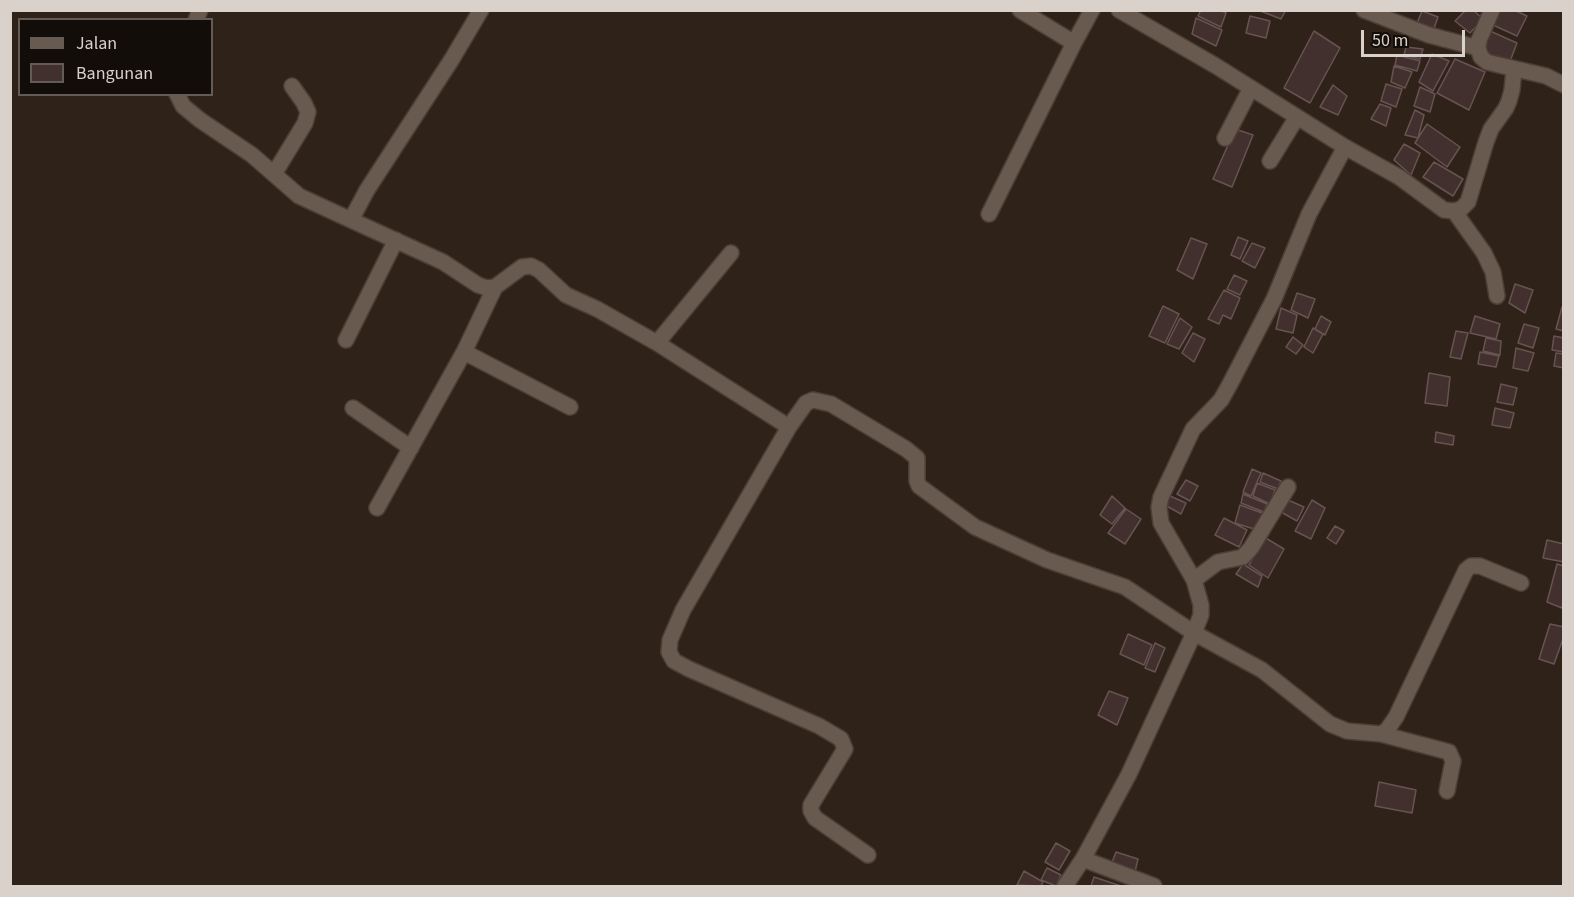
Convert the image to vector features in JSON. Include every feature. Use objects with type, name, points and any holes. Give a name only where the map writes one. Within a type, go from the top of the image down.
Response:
[{"type":"street","points":[[351,220],[367,190],[481,10]]},
{"type":"street","points":[[1020,10],[1074,43]]},
{"type":"street","points":[[989,214],[1092,10]]},
{"type":"street","points":[[1119,10],[1345,147],[1399,177],[1444,210],[1461,209],[1468,202],[1488,136],[1509,101],[1514,69]]},
{"type":"street","points":[[1364,10],[1429,35],[1478,48]]},
{"type":"street","points":[[1491,10],[1479,40],[1478,48],[1481,57],[1487,62],[1546,76],[1563,85]]},
{"type":"street","points":[[274,174],[308,112],[292,86]]},
{"type":"street","points":[[1225,138],[1251,88]]},
{"type":"street","points":[[178,96],[183,106],[200,120],[228,137],[298,196],[443,262],[478,285],[487,288],[495,287]]},
{"type":"street","points":[[1270,160],[1297,117]]},
{"type":"street","points":[[1065,886],[1083,859],[1145,742],[1201,615],[1201,605],[1194,580],[1161,523],[1159,507],[1161,497],[1193,429],[1221,400],[1230,384],[1274,299],[1309,213],[1345,147]]},
{"type":"street","points":[[1454,211],[1484,253],[1492,272],[1497,296]]},
{"type":"street","points":[[346,340],[396,240]]},
{"type":"street","points":[[657,343],[731,253]]},
{"type":"street","points":[[377,508],[464,352],[495,287],[522,267],[531,266],[539,270],[566,295],[597,309],[657,343],[789,427]]},
{"type":"street","points":[[464,352],[570,407]]},
{"type":"street","points":[[868,855],[815,818],[810,810],[845,749],[841,740],[819,726],[689,669],[674,661],[669,652],[670,640],[683,610],[789,427],[806,403],[813,400],[831,404],[906,449],[917,458],[919,486],[975,527],[1047,560],[1125,587],[1194,633],[1262,670],[1330,724],[1347,731],[1381,734],[1449,752],[1453,761],[1447,791]]},
{"type":"street","points":[[353,408],[411,448]]},
{"type":"street","points":[[1194,580],[1218,562],[1243,557],[1251,548],[1288,487]]},
{"type":"street","points":[[1381,734],[1387,730],[1396,717],[1466,570],[1472,566],[1480,566],[1521,583]]},
{"type":"street","points":[[1083,859],[1154,886]]},
{"type":"building","points":[[1201,10],[1220,10],[1226,13],[1221,27],[1198,16]]},
{"type":"building","points":[[1258,10],[1286,10],[1281,19]]},
{"type":"building","points":[[1466,10],[1473,10],[1483,19],[1470,33],[1455,21]]},
{"type":"building","points":[[1499,10],[1514,10],[1527,16],[1517,36],[1493,25]]},
{"type":"building","points":[[1422,11],[1438,17],[1432,34],[1415,28]]},
{"type":"building","points":[[1250,16],[1270,21],[1266,38],[1246,33]]},
{"type":"building","points":[[1196,18],[1222,30],[1216,46],[1192,34]]},
{"type":"building","points":[[1314,31],[1340,48],[1310,103],[1284,88]]},
{"type":"building","points":[[1490,31],[1517,43],[1509,64],[1483,55]]},
{"type":"building","points":[[1406,47],[1423,49],[1420,59],[1404,55]]},
{"type":"building","points":[[1432,54],[1449,61],[1433,91],[1419,82]]},
{"type":"building","points":[[1397,55],[1420,61],[1417,71],[1395,65]]},
{"type":"building","points":[[1455,59],[1485,72],[1469,110],[1437,93]]},
{"type":"building","points":[[1394,66],[1412,72],[1405,88],[1391,82]]},
{"type":"building","points":[[1386,84],[1402,89],[1396,107],[1381,101]]},
{"type":"building","points":[[1333,85],[1347,96],[1338,115],[1320,107]]},
{"type":"building","points":[[1420,87],[1435,94],[1430,112],[1414,106]]},
{"type":"building","points":[[1380,104],[1391,108],[1386,126],[1371,119]]},
{"type":"building","points":[[1415,110],[1424,115],[1418,138],[1405,135]]},
{"type":"building","points":[[1427,124],[1460,147],[1447,167],[1415,143]]},
{"type":"building","points":[[1235,129],[1253,135],[1232,187],[1213,179]]},
{"type":"building","points":[[1404,144],[1420,153],[1411,175],[1394,160]]},
{"type":"building","points":[[1434,162],[1463,179],[1453,196],[1423,177]]},
{"type":"building","points":[[1238,237],[1248,241],[1240,259],[1231,255]]},
{"type":"building","points":[[1191,238],[1207,244],[1193,279],[1177,270]]},
{"type":"building","points":[[1252,243],[1265,248],[1255,268],[1242,261]]},
{"type":"building","points":[[1234,275],[1247,281],[1240,295],[1227,289]]},
{"type":"building","points":[[1515,284],[1533,290],[1525,313],[1509,303]]},
{"type":"building","points":[[1224,290],[1240,298],[1231,319],[1223,315],[1219,324],[1208,319]]},
{"type":"building","points":[[1297,293],[1315,299],[1308,318],[1291,310]]},
{"type":"building","points":[[1163,306],[1179,314],[1165,343],[1149,336]]},
{"type":"building","points":[[1562,307],[1564,308],[1564,331],[1556,329]]},
{"type":"building","points":[[1281,308],[1297,315],[1293,333],[1276,329]]},
{"type":"building","points":[[1321,316],[1331,322],[1325,335],[1315,329]]},
{"type":"building","points":[[1475,316],[1500,324],[1496,339],[1470,333]]},
{"type":"building","points":[[1180,318],[1192,327],[1179,349],[1167,344]]},
{"type":"building","points":[[1524,324],[1539,328],[1533,348],[1518,343]]},
{"type":"building","points":[[1313,328],[1323,334],[1313,353],[1304,347]]},
{"type":"building","points":[[1456,331],[1468,333],[1461,359],[1450,357]]},
{"type":"building","points":[[1193,333],[1205,339],[1194,362],[1182,353]]},
{"type":"building","points":[[1554,336],[1564,338],[1564,352],[1552,350]]},
{"type":"building","points":[[1293,337],[1303,345],[1296,354],[1286,347]]},
{"type":"building","points":[[1486,338],[1501,341],[1500,355],[1483,351]]},
{"type":"building","points":[[1516,348],[1534,353],[1528,371],[1513,368]]},
{"type":"building","points":[[1480,352],[1499,356],[1496,367],[1478,364]]},
{"type":"building","points":[[1556,353],[1564,354],[1564,368],[1554,366]]},
{"type":"building","points":[[1429,373],[1450,377],[1447,406],[1425,403]]},
{"type":"building","points":[[1501,384],[1517,388],[1513,405],[1497,402]]},
{"type":"building","points":[[1495,408],[1514,413],[1510,428],[1492,425]]},
{"type":"building","points":[[1436,432],[1454,436],[1453,445],[1435,442]]},
{"type":"building","points":[[1252,469],[1261,473],[1251,496],[1243,492]]},
{"type":"building","points":[[1263,473],[1281,481],[1278,489],[1260,482]]},
{"type":"building","points":[[1186,480],[1198,486],[1190,501],[1177,494]]},
{"type":"building","points":[[1257,483],[1275,490],[1270,504],[1253,496]]},
{"type":"building","points":[[1243,494],[1267,504],[1264,512],[1241,503]]},
{"type":"building","points":[[1112,496],[1125,508],[1112,524],[1100,515]]},
{"type":"building","points":[[1170,496],[1186,503],[1181,514],[1163,504]]},
{"type":"building","points":[[1288,500],[1304,507],[1297,521],[1281,512]]},
{"type":"building","points":[[1312,500],[1325,508],[1311,539],[1295,531]]},
{"type":"building","points":[[1240,505],[1262,513],[1257,530],[1235,523]]},
{"type":"building","points":[[1126,509],[1141,519],[1125,544],[1108,533]]},
{"type":"building","points":[[1224,518],[1247,530],[1239,547],[1215,535]]},
{"type":"building","points":[[1335,526],[1344,531],[1336,544],[1327,538]]},
{"type":"building","points":[[1264,537],[1284,549],[1268,578],[1249,565]]},
{"type":"building","points":[[1547,540],[1564,544],[1564,562],[1543,558]]},
{"type":"building","points":[[1243,564],[1262,576],[1258,587],[1236,574]]},
{"type":"building","points":[[1557,564],[1564,566],[1562,608],[1547,602]]},
{"type":"building","points":[[1550,624],[1564,627],[1564,636],[1554,664],[1539,659]]},
{"type":"building","points":[[1128,634],[1152,645],[1144,665],[1120,654]]},
{"type":"building","points":[[1155,643],[1165,648],[1155,672],[1145,668]]},
{"type":"building","points":[[1109,691],[1128,698],[1117,725],[1098,715]]},
{"type":"building","points":[[1379,782],[1416,790],[1412,813],[1375,806]]},
{"type":"building","points":[[1056,843],[1070,851],[1059,870],[1045,862]]},
{"type":"building","points":[[1116,852],[1138,859],[1134,876],[1111,865]]},
{"type":"building","points":[[1047,868],[1061,875],[1056,886],[1041,880]]},
{"type":"building","points":[[1024,871],[1043,882],[1041,886],[1017,885]]},
{"type":"building","points":[[1094,877],[1121,886],[1091,886]]}]
